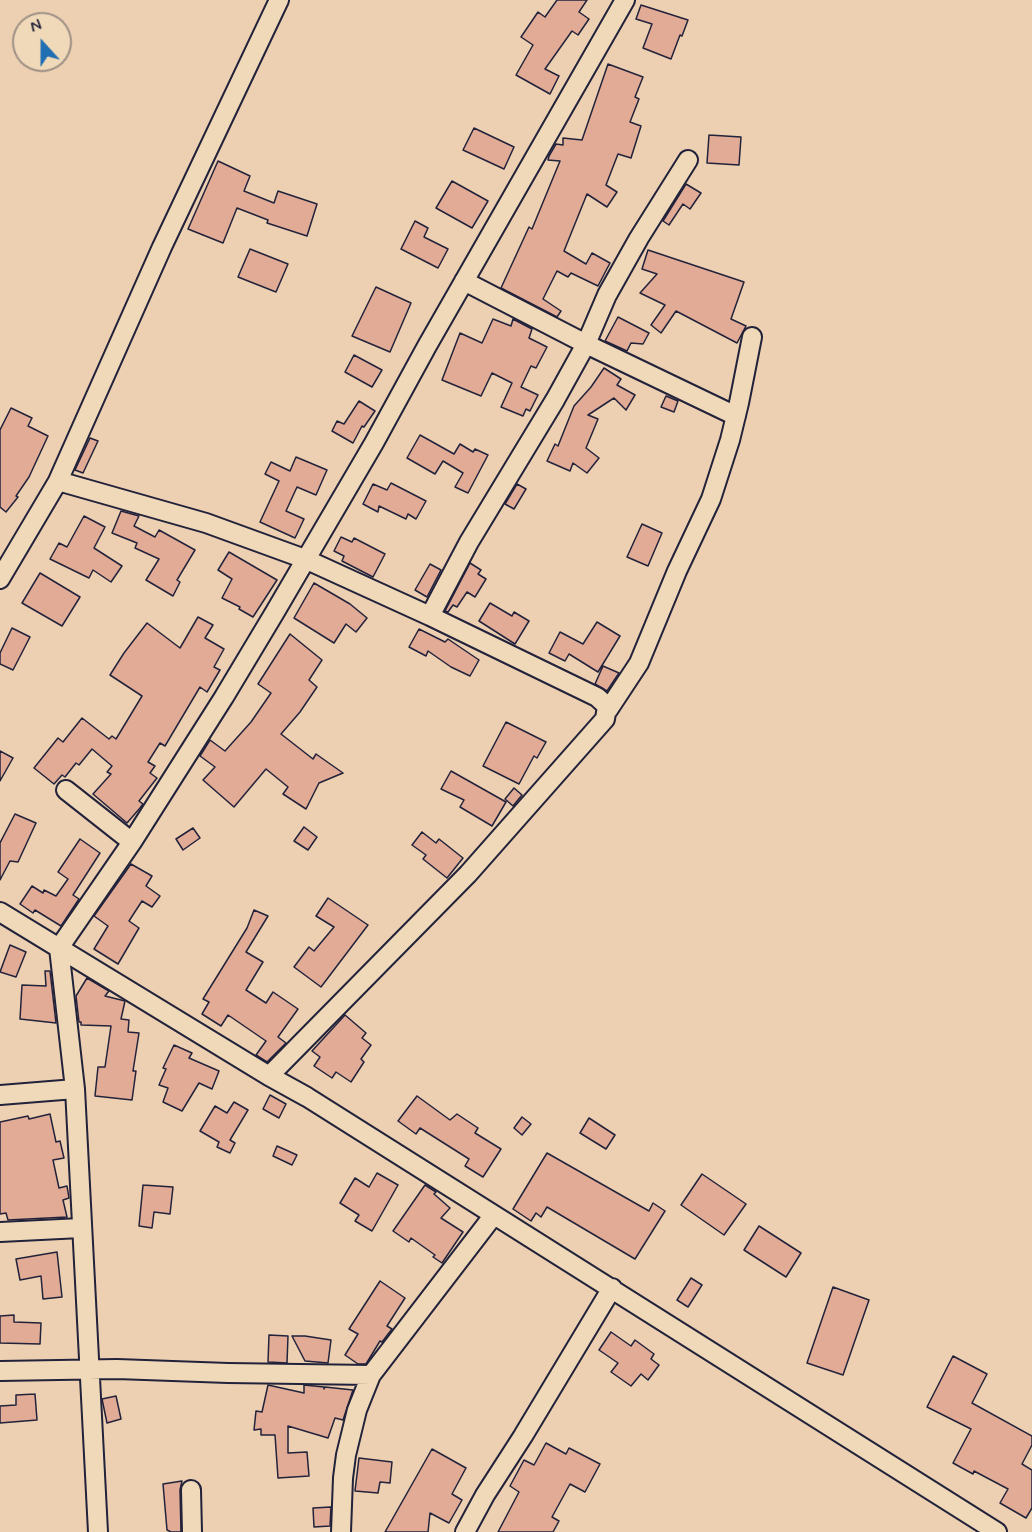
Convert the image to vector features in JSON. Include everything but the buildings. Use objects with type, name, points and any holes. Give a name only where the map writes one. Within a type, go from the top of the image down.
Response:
[{"type":"street","points":[[0,579],[58,482],[162,247],[279,0]]},
{"type":"street","points":[[98,1532],[75,1089],[59,948],[132,842],[224,698],[374,443],[464,281],[626,0]]},
{"type":"street","points":[[430,616],[475,532],[586,344],[612,286],[639,238],[688,160]]},
{"type":"street","points":[[464,281],[736,417]]},
{"type":"street","points":[[269,1076],[468,874],[606,719],[608,710],[639,663],[677,571],[711,499],[736,417],[752,337]]},
{"type":"street","points":[[58,482],[206,523],[305,559],[430,616],[601,699],[608,710]]},
{"type":"street","points":[[66,790],[132,842]]},
{"type":"street","points":[[0,912],[307,1097],[997,1532]]},
{"type":"street","points":[[0,1095],[75,1089]]},
{"type":"street","points":[[341,1532],[346,1455],[357,1410],[371,1375],[493,1216]]},
{"type":"street","points":[[0,1232],[81,1228]]},
{"type":"street","points":[[465,1532],[485,1495],[612,1288]]},
{"type":"street","points":[[0,1371],[88,1369],[371,1375]]},
{"type":"street","points":[[191,1490],[192,1532]]}]
